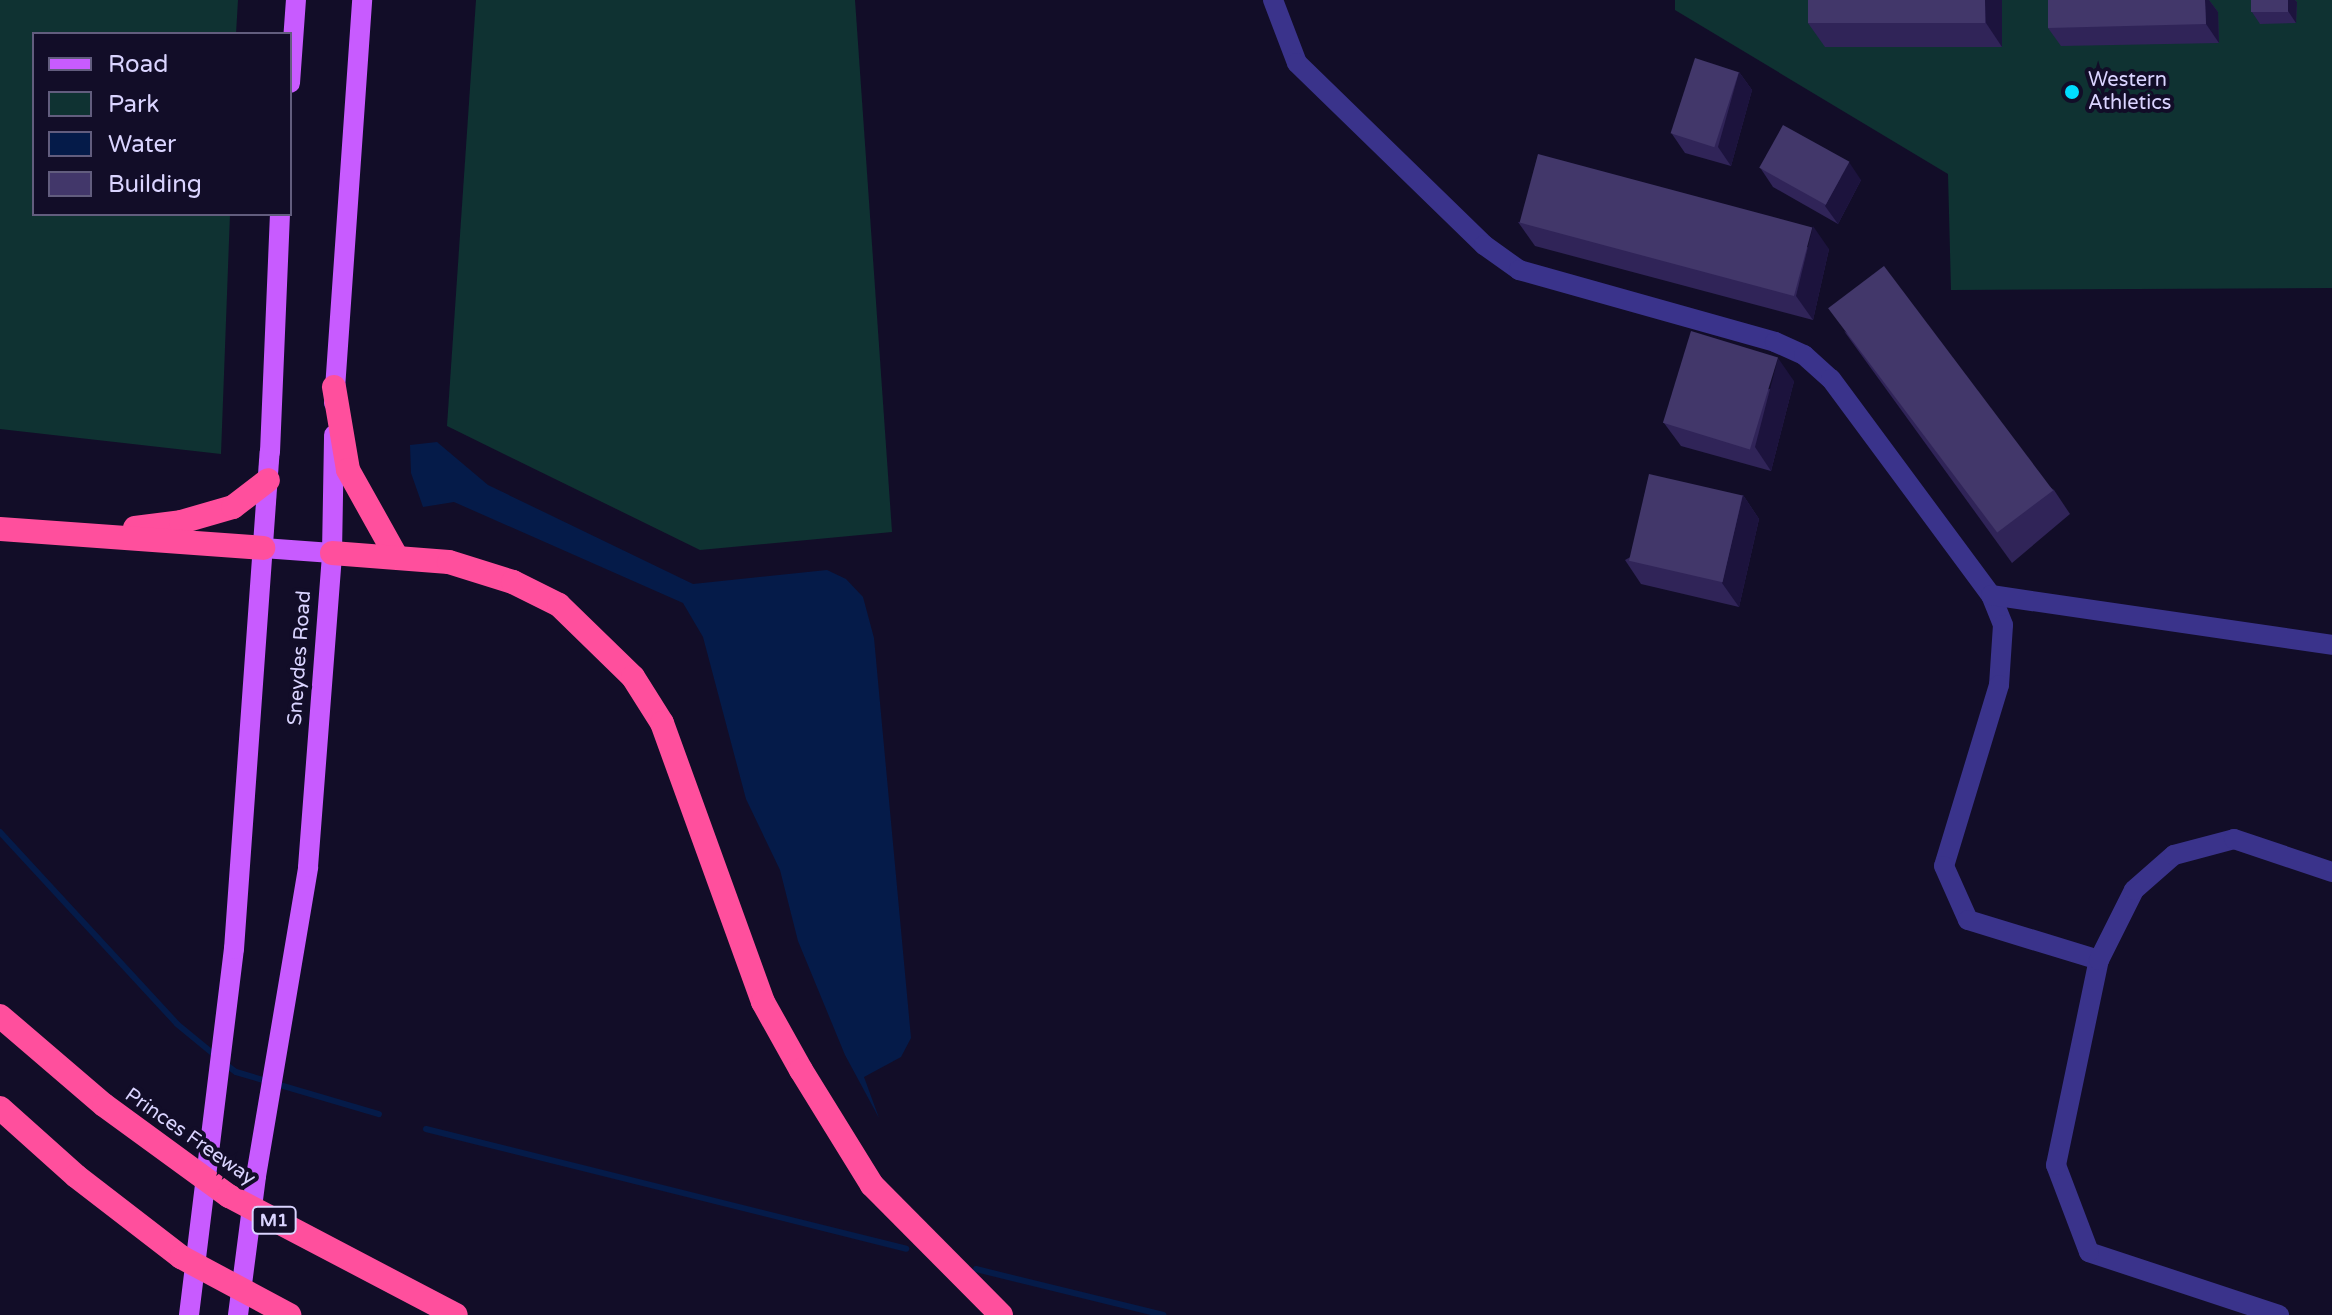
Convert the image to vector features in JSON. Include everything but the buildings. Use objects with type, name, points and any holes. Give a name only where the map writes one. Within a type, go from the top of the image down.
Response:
[{"type":"highway","points":[[334,387],[348,470],[396,556]]},
{"type":"highway","points":[[77,535],[181,522],[220,510],[256,493],[268,480]]},
{"type":"highway","points":[[0,529],[263,548]]},
{"type":"highway","points":[[332,553],[396,556],[462,566],[513,582],[559,605],[633,677],[662,723],[763,1002],[801,1070],[872,1185],[1001,1315]]},
{"type":"highway","name":"Princes Freeway","points":[[0,1016],[104,1105],[229,1196],[456,1315]]},
{"type":"highway","points":[[0,1108],[76,1176],[181,1257],[289,1315]]},
{"type":"main road","points":[[292,55],[296,0]]},
{"type":"main road","name":"Sneydes Road","points":[[239,1314],[308,867],[332,553],[334,387],[362,0]]},
{"type":"main road","points":[[189,1315],[234,949],[268,480],[280,216]]},
{"type":"main road","points":[[263,548],[332,553]]},
{"type":"lane","points":[[1273,0],[1297,63],[1484,245],[1519,270],[1804,355],[1831,379],[1991,595],[2003,625],[2001,672],[1944,866],[1968,920],[2099,960]]},
{"type":"lane","points":[[1991,595],[2332,645]]},
{"type":"lane","points":[[2279,1315],[2089,1252],[2056,1165],[2099,960],[2134,890],[2174,855],[2234,839],[2332,872]]},
{"type":"green space","points":[[0,0],[238,0],[236,32],[32,32],[32,216],[230,216],[221,454],[0,429]]},
{"type":"green space","points":[[476,0],[855,0],[892,532],[700,550],[447,426]]},
{"type":"green space","name":"Western Athletics","points":[[1675,0],[2332,0],[2332,288],[1951,290],[1948,174],[1675,10]]},
{"type":"water","points":[[437,442],[488,485],[693,584],[827,570],[846,579],[863,597],[874,638],[911,1038],[901,1057],[864,1077],[879,1118],[845,1055],[798,941],[780,870],[746,799],[703,637],[683,603],[454,502],[423,507],[411,473],[410,445]]},
{"type":"waterway","points":[[0,832],[177,1024],[216,1056]]},
{"type":"waterway","points":[[224,1063],[236,1072],[379,1114]]},
{"type":"waterway","points":[[426,1129],[906,1249]]},
{"type":"waterway","points":[[976,1269],[1163,1315]]},
{"type":"place","name":"Western Athletics","points":[[2072,92]]}]
